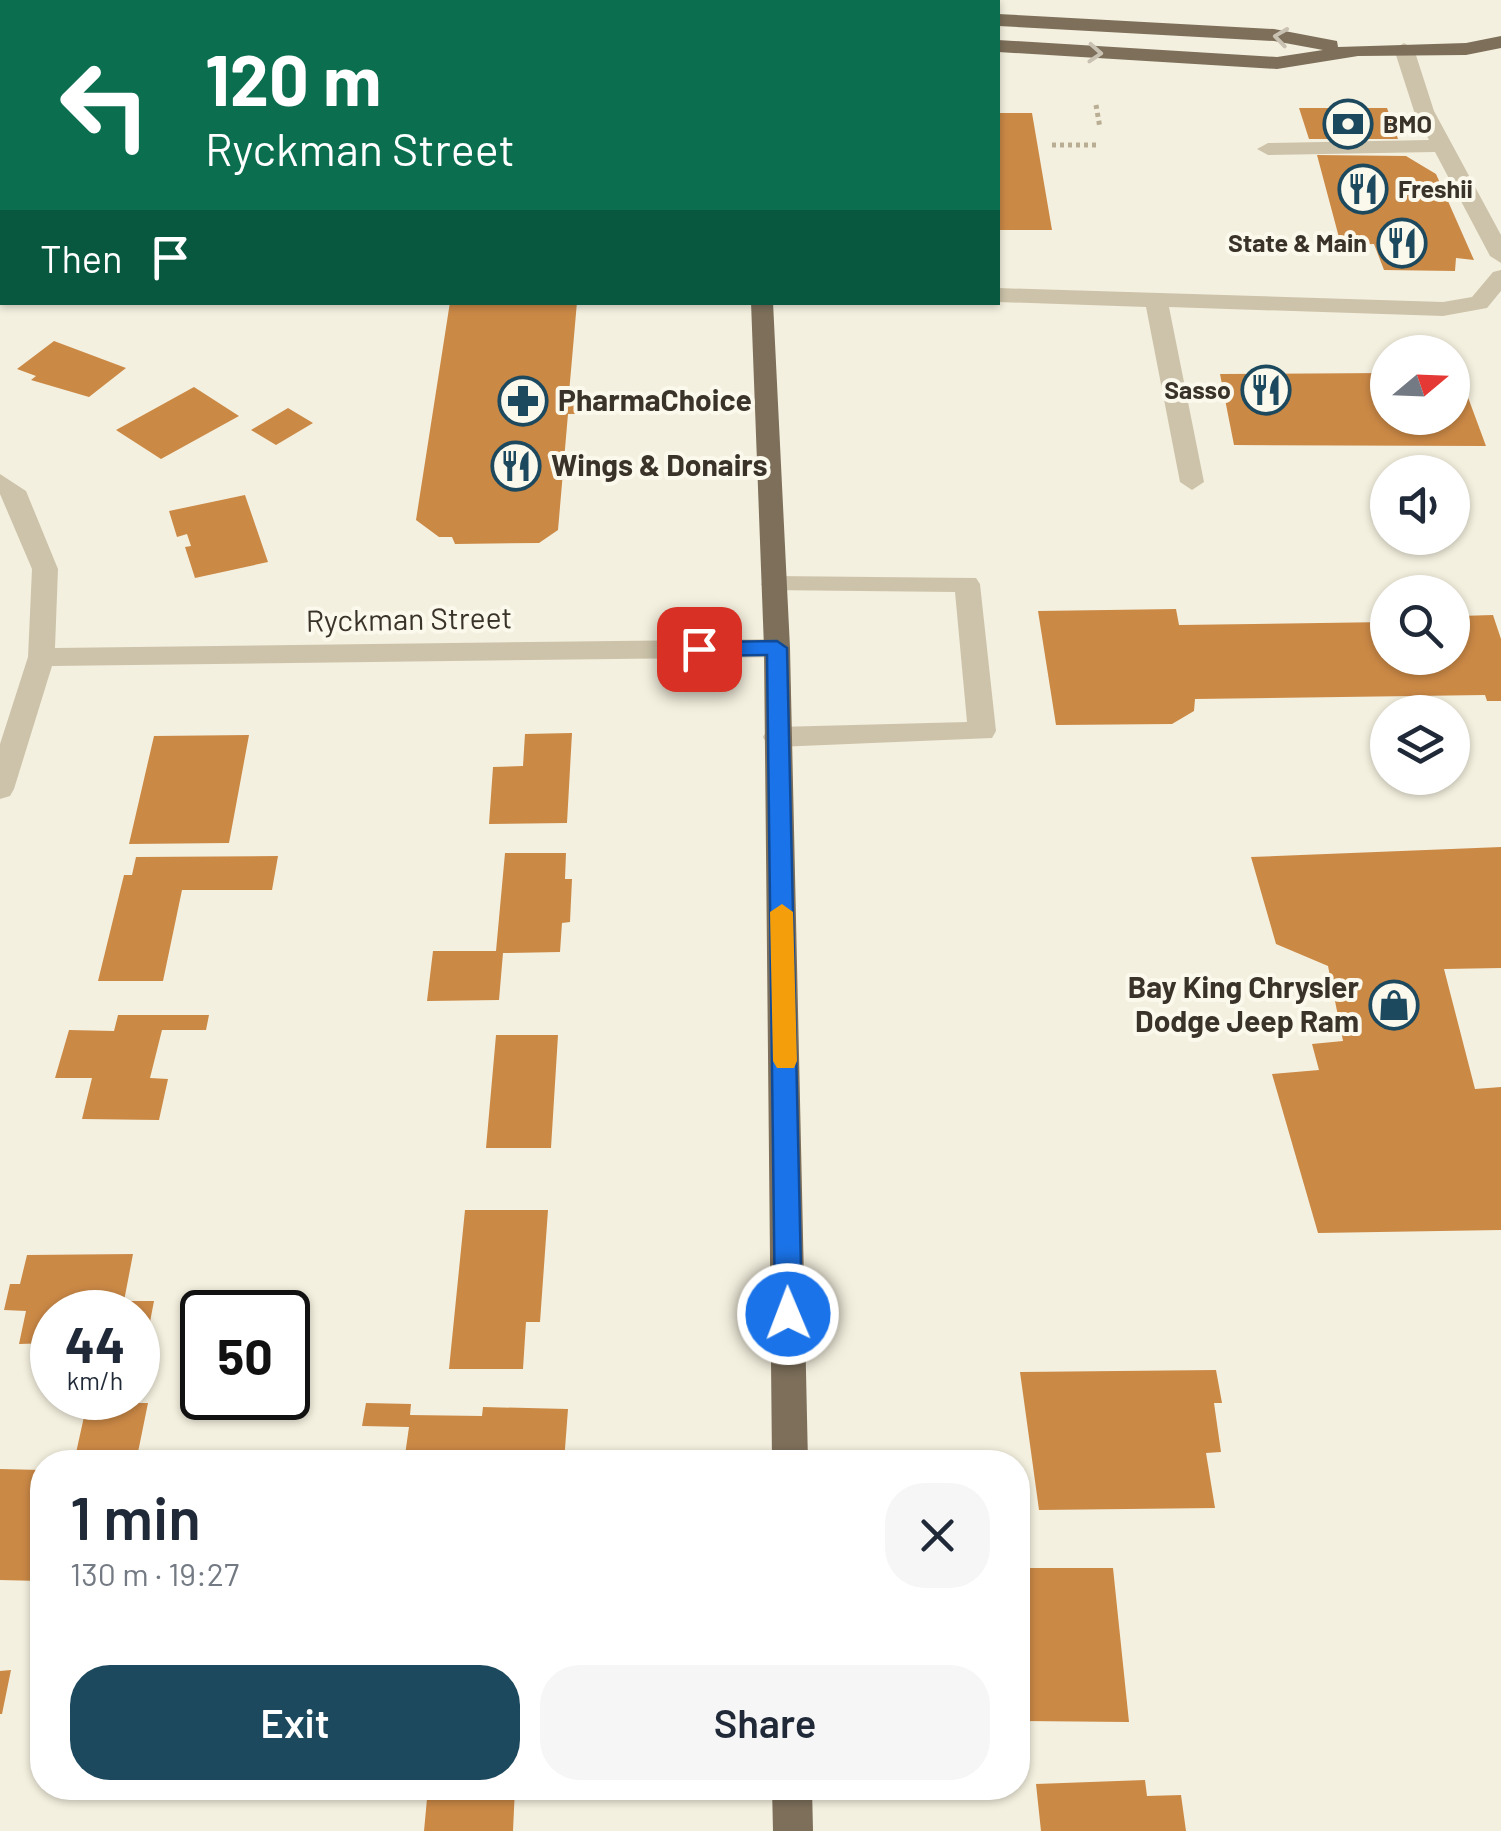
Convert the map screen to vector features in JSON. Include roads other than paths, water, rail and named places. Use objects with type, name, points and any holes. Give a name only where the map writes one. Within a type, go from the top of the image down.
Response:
[{"type":"main road","points":[[1000,20],[1274,35],[1358,50]]},
{"type":"main road","points":[[1000,46],[1277,62],[1358,50],[1466,48],[1501,42]]},
{"type":"main road","points":[[1466,48],[1501,55]]},
{"type":"main road","points":[[762,305],[777,648],[790,1450]]},
{"type":"main road","points":[[792,1800],[793,1831]]},
{"type":"street","points":[[1404,49],[1424,111],[1501,256]]},
{"type":"street","points":[[1268,148],[1442,146]]},
{"type":"street","points":[[1000,295],[1443,309],[1479,304],[1501,277]]},
{"type":"street","points":[[1156,300],[1192,482]]},
{"type":"street","points":[[0,482],[14,491],[45,569],[41,656],[0,789]]},
{"type":"street","points":[[774,584],[966,584],[982,730],[777,736]]},
{"type":"street","name":"Ryckman Street","points":[[41,656],[777,648]]},
{"type":"place","name":"BMO","points":[[1348,124]]},
{"type":"place","name":"Freshii","points":[[1363,189]]},
{"type":"place","name":"State & Main","points":[[1402,243]]},
{"type":"place","name":"Sasso","points":[[1266,390]]},
{"type":"place","name":"PharmaChoice","points":[[523,401]]},
{"type":"place","name":"Wings & Donairs","points":[[516,466]]},
{"type":"place","name":"Bay King Chrysler Dodge Jeep Ram","points":[[1394,1005]]}]
